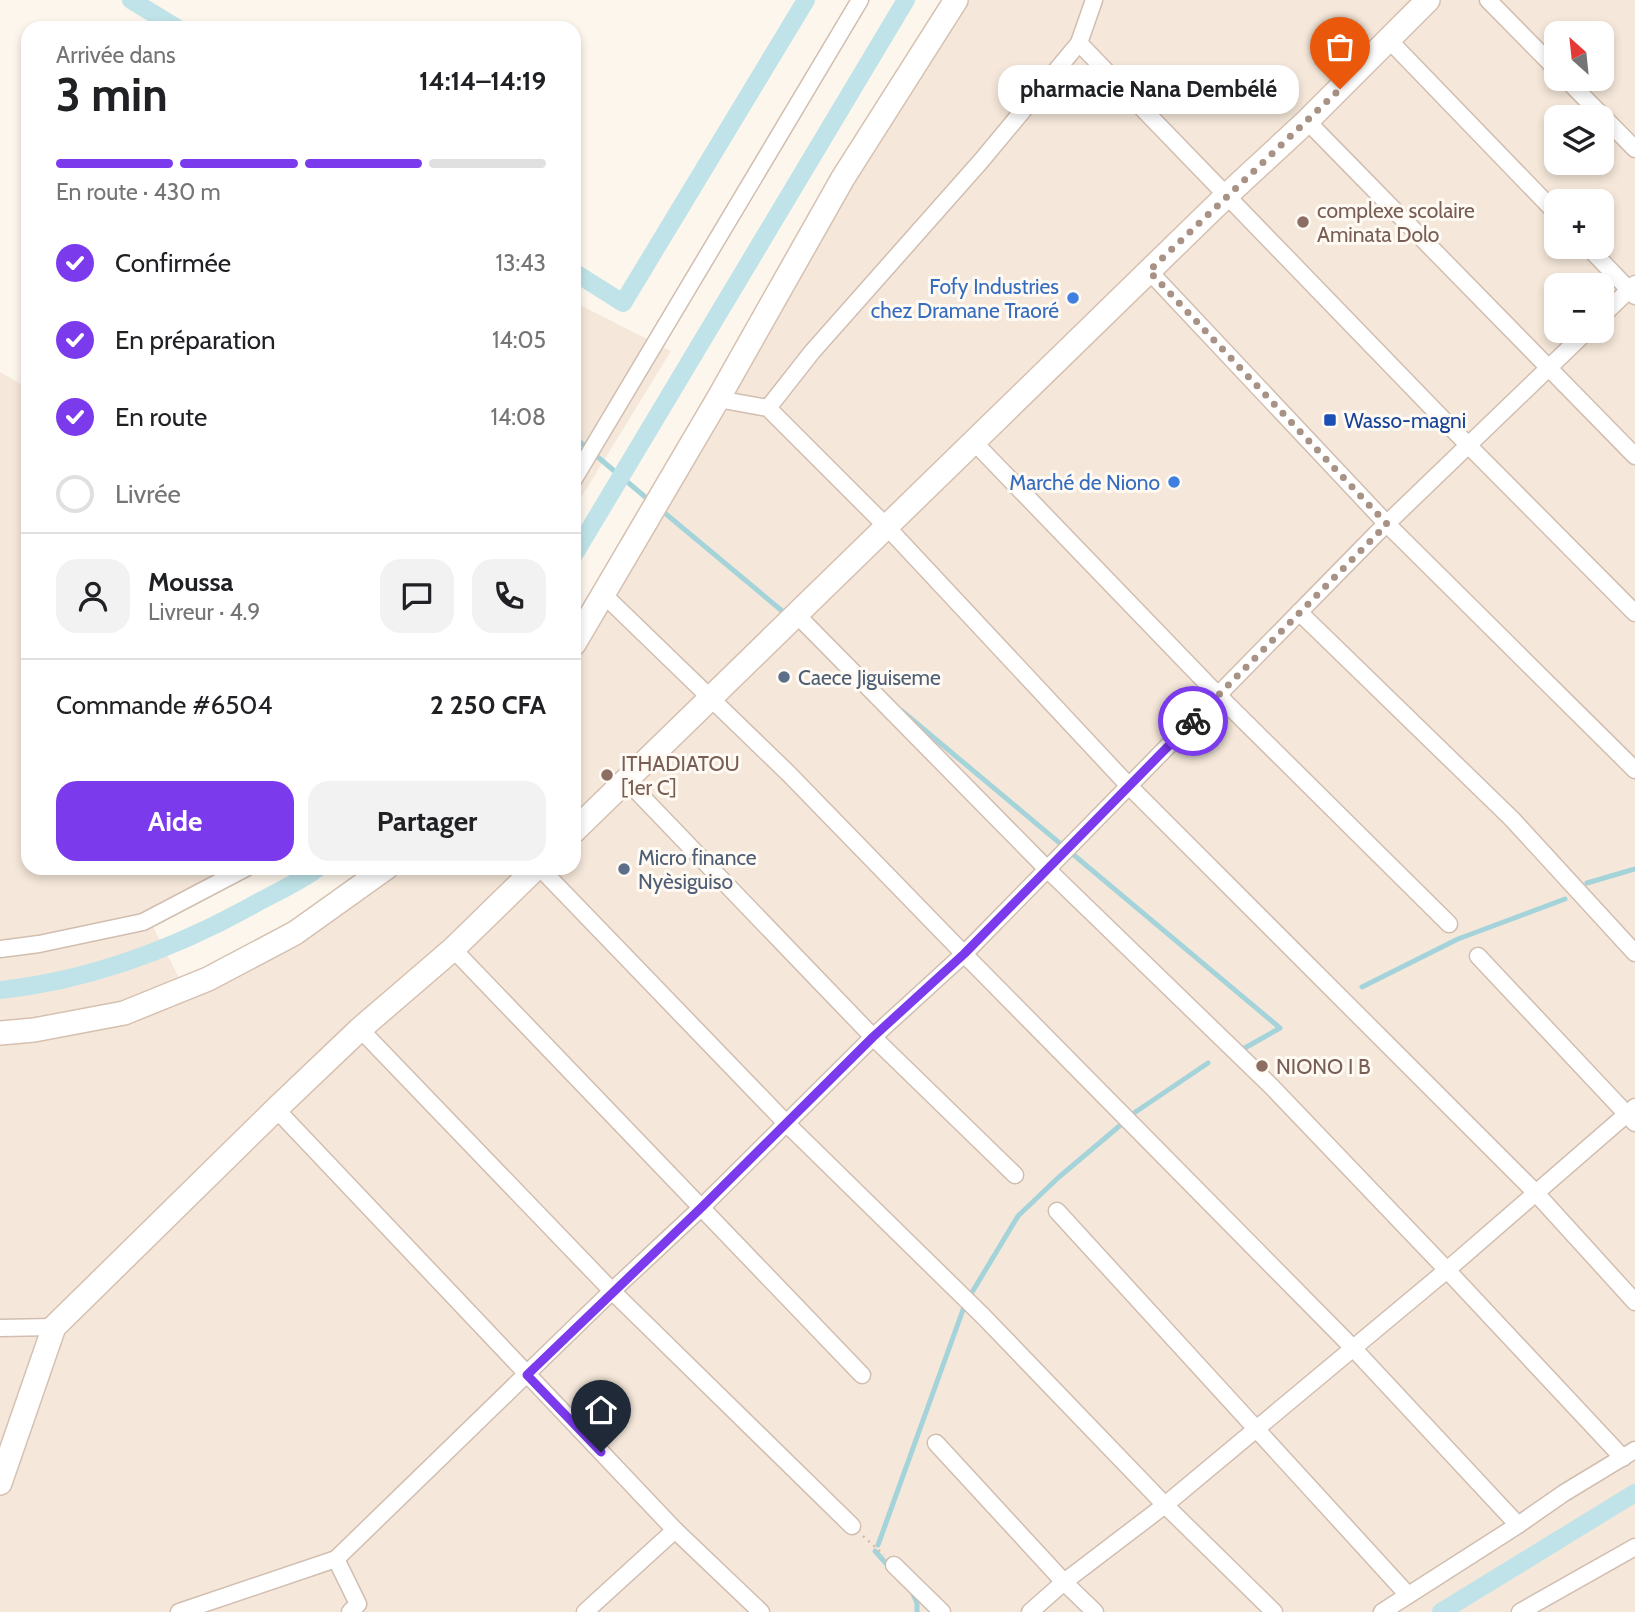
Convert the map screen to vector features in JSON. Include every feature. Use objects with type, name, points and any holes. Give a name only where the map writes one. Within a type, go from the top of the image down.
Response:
[{"type":"street","points":[[581,467],[860,0]]},
{"type":"street","points":[[581,633],[843,178],[956,0]]},
{"type":"street","points":[[768,408],[812,352],[981,161],[1079,43],[1094,0]]},
{"type":"street","points":[[581,824],[1226,196],[1307,121],[1428,0]]},
{"type":"street","points":[[1488,0],[1544,57]]},
{"type":"street","points":[[1388,39],[1544,201]]},
{"type":"street","points":[[1079,43],[1468,445],[1635,613]]},
{"type":"street","points":[[1578,91],[1635,149]]},
{"type":"street","points":[[1307,121],[1635,456]]},
{"type":"street","points":[[1601,259],[1633,290],[1614,306]]},
{"type":"street","points":[[1149,271],[1387,524],[1635,770]]},
{"type":"street","points":[[179,1612],[336,1559],[702,1207],[873,1037],[964,954],[1299,612],[1575,343]]},
{"type":"street","points":[[718,399],[768,408],[887,527],[1129,786],[1535,1192],[1635,1302]]},
{"type":"street","points":[[974,442],[1218,695],[1449,925]]},
{"type":"street","points":[[604,595],[789,774],[1353,1348],[1518,1525]]},
{"type":"street","points":[[1299,612],[1512,819],[1635,953]]},
{"type":"street","points":[[796,614],[1047,869],[1271,1086],[1447,1270],[1629,1454],[1564,1493],[1382,1612]]},
{"type":"street","points":[[626,780],[873,1037],[1015,1175]]},
{"type":"street","points":[[0,949],[39,944],[143,922],[233,875]]},
{"type":"street","points":[[0,1032],[34,1030],[124,1013],[208,979],[295,933],[376,875]]},
{"type":"street","points":[[0,1483],[54,1327],[360,1029],[453,949],[531,875]]},
{"type":"street","points":[[545,875],[786,1123],[984,1317],[1165,1505],[1274,1612]]},
{"type":"street","points":[[453,949],[862,1375]]},
{"type":"street","points":[[1030,1612],[1064,1582],[1165,1505],[1447,1270],[1535,1192],[1632,1115],[1478,956]]},
{"type":"street","points":[[360,1029],[612,1292],[852,1526]]},
{"type":"street","points":[[276,1109],[675,1530],[761,1612]]},
{"type":"street","points":[[1057,1211],[1408,1595]]},
{"type":"street","points":[[0,1328],[54,1327]]},
{"type":"street","points":[[936,1443],[1095,1612]]},
{"type":"street","points":[[589,1611],[675,1530]]},
{"type":"street","points":[[1520,1612],[1635,1547]]},
{"type":"street","points":[[336,1559],[358,1604],[350,1612]]},
{"type":"street","points":[[894,1565],[942,1612]]},
{"type":"path","points":[[852,1526],[894,1565]]},
{"type":"shaded area","points":[[956,0],[1635,0],[1635,1612],[0,1612],[0,372],[21,384],[21,875],[235,875],[149,919],[190,999],[311,929],[388,875],[581,875],[581,628]]},
{"type":"shaded area","points":[[581,306],[671,351],[581,498]]},
{"type":"waterway","points":[[131,0],[166,21]]},
{"type":"waterway","points":[[581,276],[623,303],[806,0]]},
{"type":"waterway","points":[[581,543],[906,0]]},
{"type":"waterway","points":[[581,443],[650,501]]},
{"type":"waterway","points":[[660,509],[787,615]]},
{"type":"waterway","points":[[902,711],[1280,1028],[1243,1049]]},
{"type":"waterway","points":[[1587,883],[1635,869]]},
{"type":"waterway","points":[[0,990],[69,978],[136,959],[231,917],[307,875]]},
{"type":"waterway","points":[[1362,987],[1458,939],[1565,899]]},
{"type":"waterway","points":[[1134,1113],[1208,1063]]},
{"type":"waterway","points":[[971,1294],[1018,1216],[1123,1123]]},
{"type":"waterway","points":[[878,1545],[964,1307]]},
{"type":"waterway","points":[[1441,1612],[1635,1493]]},
{"type":"waterway","points":[[875,1551],[891,1569]]},
{"type":"waterway","points":[[912,1592],[917,1603],[917,1612]]},
{"type":"way so far","points":[[1193,721],[1387,524],[1149,271],[1340,89]]},
{"type":"place","name":"pharmacie Nana Dembélé","points":[[1340,89]]},
{"type":"place","name":"complexe scolaire Aminata Dolo","points":[[1303,222]]},
{"type":"place","name":"Fofy Industries chez Dramane Traoré","points":[[1073,298]]},
{"type":"place","name":"Wasso-magni","points":[[1330,420]]},
{"type":"place","name":"Marché de Niono","points":[[1174,482]]},
{"type":"place","name":"Caece Jiguiseme","points":[[784,677]]},
{"type":"place","name":"ITHADIATOU [1er C]","points":[[607,775]]},
{"type":"place","name":"Micro finance Nyèsiguiso","points":[[624,869]]},
{"type":"place","name":"NIONO I B","points":[[1262,1066]]},
{"type":"route","points":[[601,1452],[527,1375],[702,1207],[873,1037],[964,954],[1193,721]]}]
